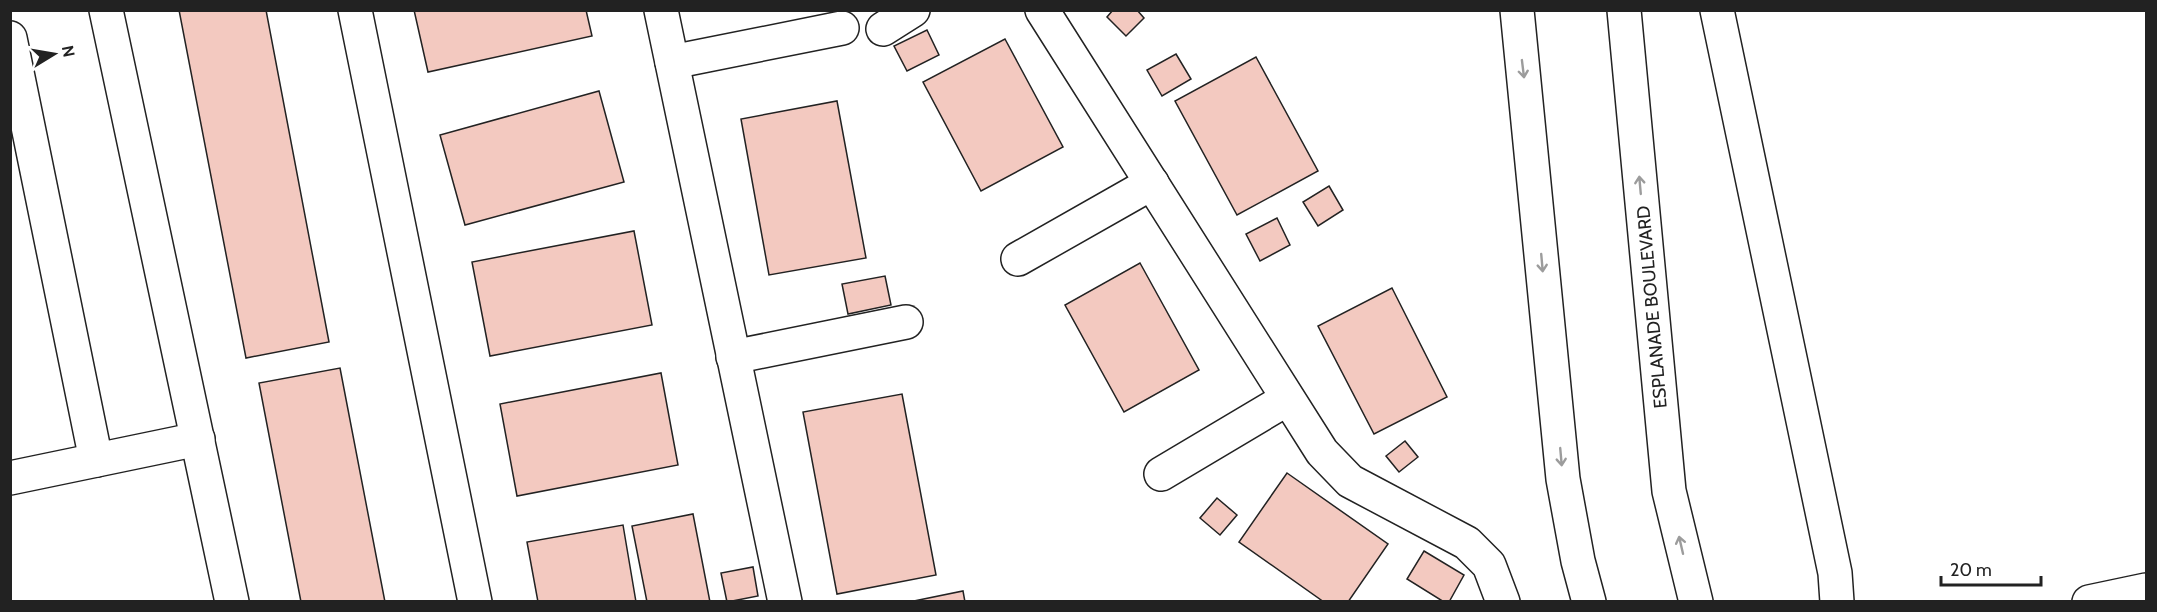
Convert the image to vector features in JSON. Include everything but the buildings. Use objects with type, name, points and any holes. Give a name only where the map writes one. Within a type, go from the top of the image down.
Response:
[{"type":"street","points":[[106,10],[232,602]]},
{"type":"street","points":[[355,10],[475,602]]},
{"type":"street","points":[[661,10],[785,602]]},
{"type":"street","points":[[883,29],[914,10]]},
{"type":"street","points":[[1042,10],[1322,452],[1350,481],[1467,543],[1489,565],[1503,602]]},
{"type":"street","points":[[1517,10],[1563,479],[1578,561],[1589,602]]},
{"type":"street","name":"ESPLANADE BOULEVARD","points":[[1624,10],[1669,491],[1696,602]]},
{"type":"street","points":[[1717,10],[1835,573],[1837,602]]},
{"type":"street","points":[[672,62],[842,28]]},
{"type":"street","points":[[10,38],[96,460]]},
{"type":"street","points":[[1018,260],[1152,183]]},
{"type":"street","points":[[733,357],[906,322]]},
{"type":"street","points":[[1161,474],[1287,399]]},
{"type":"street","points":[[10,478],[198,439]]},
{"type":"street","points":[[2089,602],[2146,590]]}]
